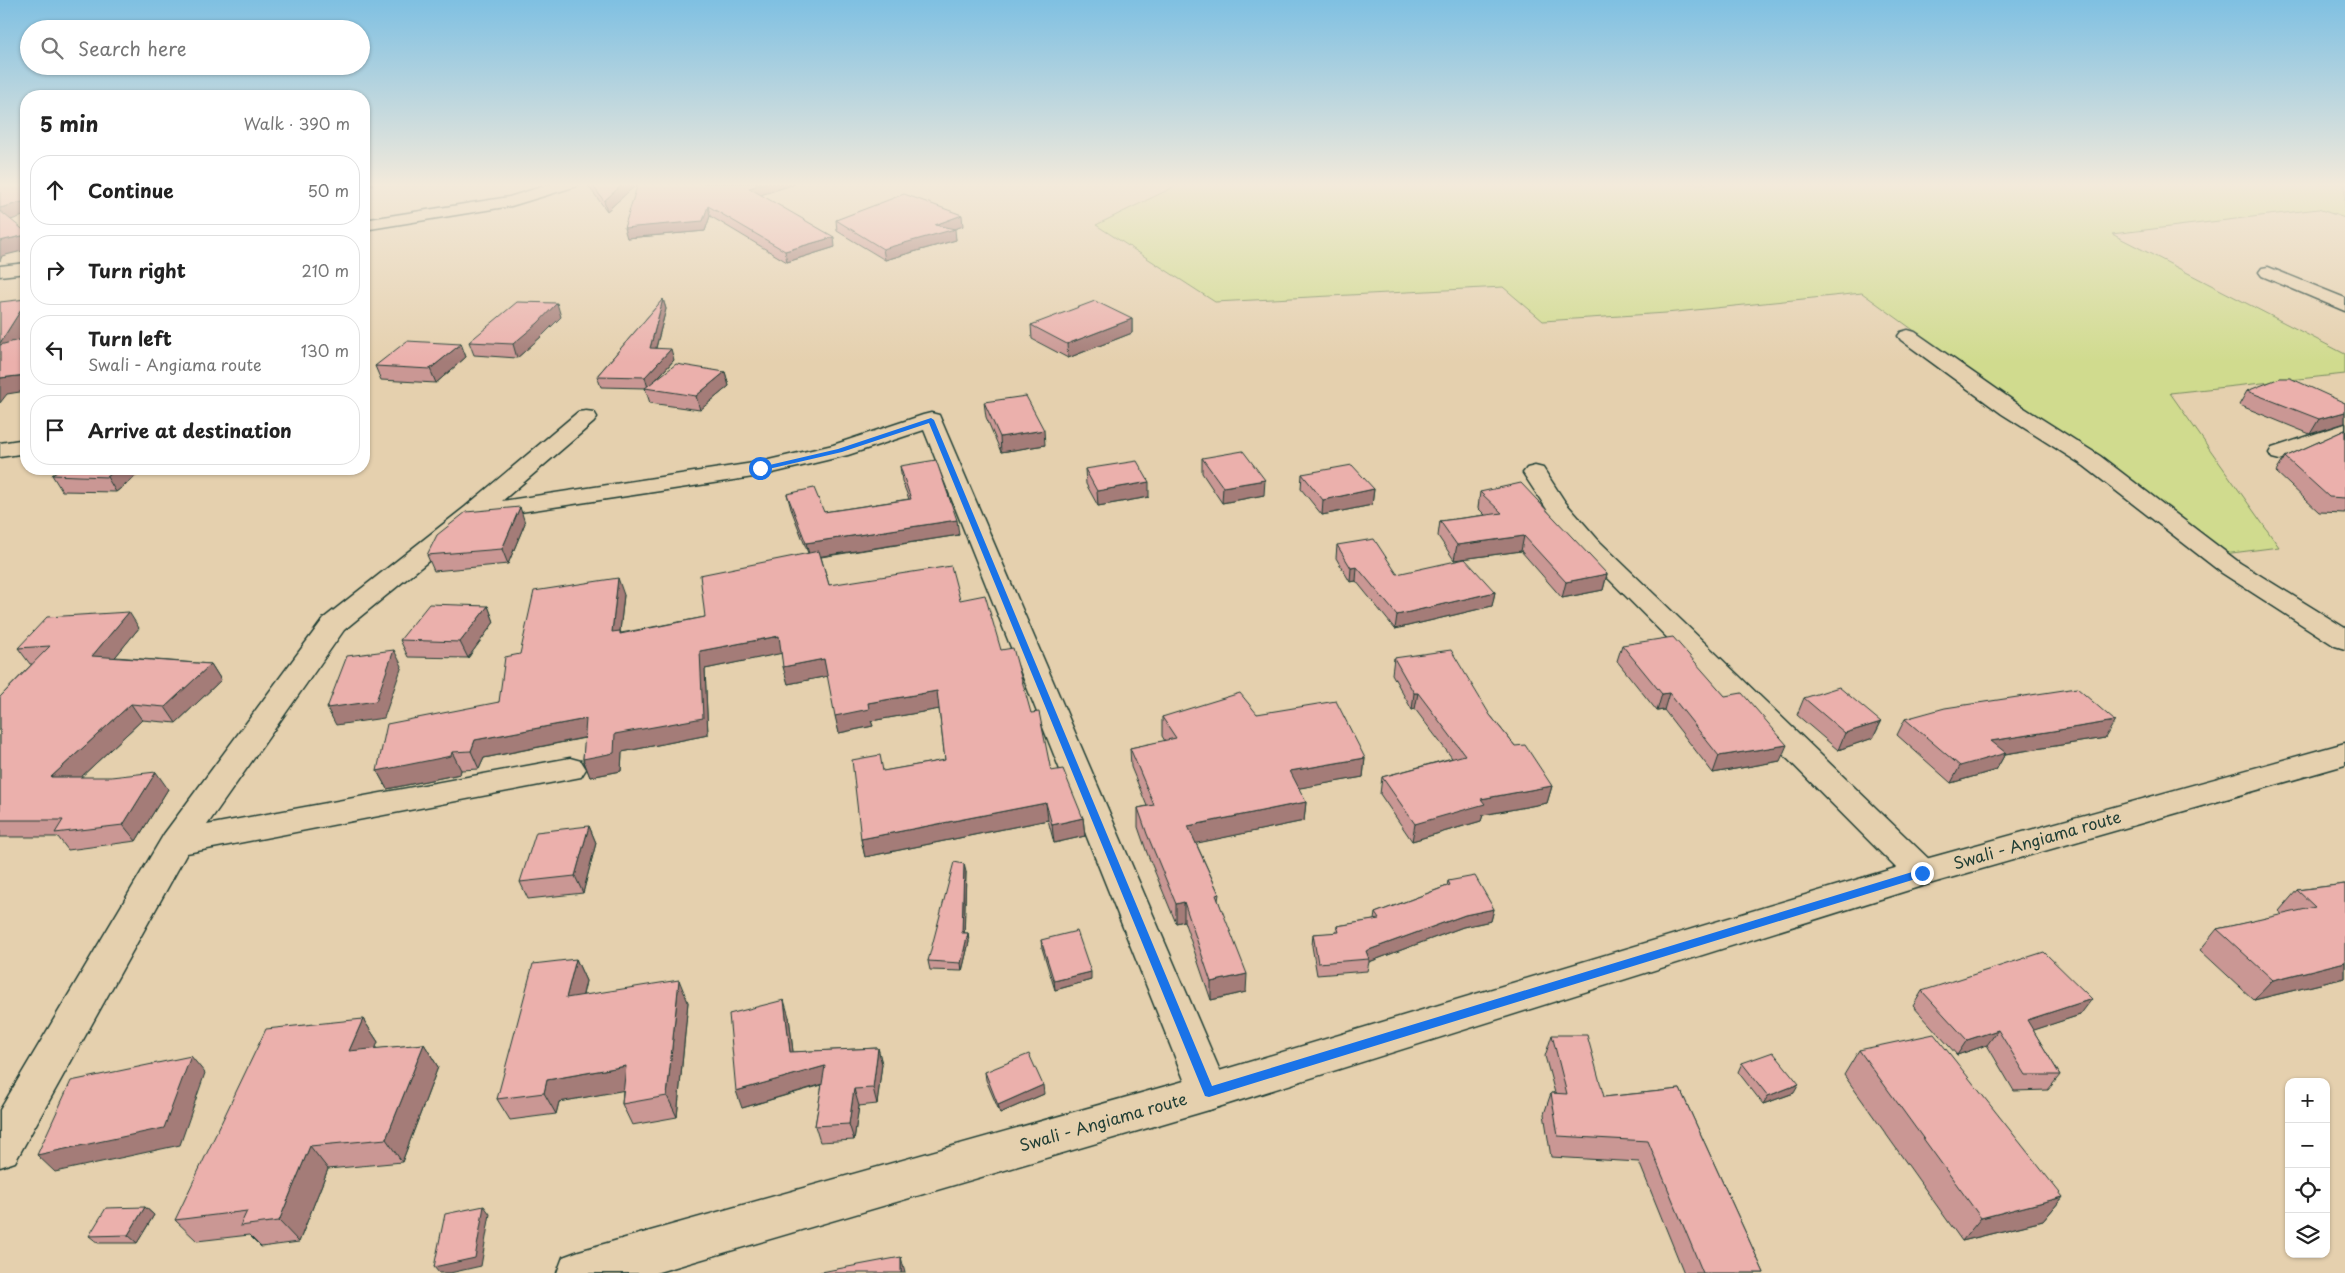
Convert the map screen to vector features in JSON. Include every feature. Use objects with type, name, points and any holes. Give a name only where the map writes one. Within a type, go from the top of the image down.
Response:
[{"type":"street","points":[[0,271],[20,269]]},
{"type":"street","points":[[2268,272],[2345,305]]},
{"type":"street","points":[[1908,336],[2010,409],[2092,461],[2230,568],[2345,640]]},
{"type":"street","points":[[0,1148],[176,843],[334,624],[474,512],[586,417]]},
{"type":"street","points":[[474,512],[760,468],[840,450],[931,420],[1209,1092]]},
{"type":"street","points":[[2280,452],[2345,430]]},
{"type":"street","points":[[0,450],[20,447]]},
{"type":"street","points":[[1535,473],[1556,506],[1592,547],[1922,873]]},
{"type":"street","name":"Swali - Angiama route","points":[[580,1273],[1209,1092],[1922,873],[2345,754]]},
{"type":"street","points":[[176,843],[570,768]]},
{"type":"green space","points":[[1123,242],[2128,242],[2345,354],[2345,374],[2170,393],[2279,547],[2224,554],[1862,293],[1666,313],[1543,321],[1503,287],[1215,302]]},
{"type":"building","points":[[770,242],[815,242],[785,251]]},
{"type":"building","points":[[872,242],[907,242],[883,249]]},
{"type":"building","points":[[663,299],[650,348],[671,349],[645,377],[597,376]]},
{"type":"building","points":[[20,300],[20,311],[0,343],[0,302]]},
{"type":"building","points":[[1095,301],[1132,319],[1067,344],[1031,325]]},
{"type":"building","points":[[517,302],[557,303],[538,323],[513,344],[469,342]]},
{"type":"building","points":[[20,340],[20,376],[0,378],[0,345]]},
{"type":"building","points":[[407,341],[461,344],[430,369],[375,366]]},
{"type":"building","points":[[676,364],[725,372],[696,396],[645,388]]},
{"type":"building","points":[[2280,378],[2290,378],[2345,403],[2345,412],[2319,419],[2247,391]]},
{"type":"building","points":[[1026,396],[1044,430],[1000,437],[984,402]]},
{"type":"building","points":[[2345,430],[2345,498],[2329,497],[2285,457]]},
{"type":"building","points":[[1243,451],[1265,480],[1223,487],[1202,458]]},
{"type":"building","points":[[936,460],[957,520],[806,543],[787,494],[814,488],[824,512],[911,499],[900,466]]},
{"type":"building","points":[[1137,461],[1149,482],[1097,491],[1085,469]]},
{"type":"building","points":[[1352,465],[1374,489],[1323,500],[1302,474]]},
{"type":"building","points":[[52,475],[110,475],[107,477]]},
{"type":"building","points":[[1521,483],[1607,574],[1566,582],[1524,536],[1457,545],[1440,521],[1502,513],[1480,492]]},
{"type":"building","points":[[520,507],[502,549],[427,555],[437,535],[466,512]]},
{"type":"building","points":[[1374,539],[1397,574],[1465,559],[1495,592],[1397,615],[1357,567],[1351,568],[1337,545]]},
{"type":"building","points":[[819,551],[829,585],[951,566],[960,600],[985,595],[1001,650],[1013,648],[1031,713],[1039,712],[1051,771],[1063,769],[1083,818],[1052,825],[1046,803],[861,839],[852,760],[880,755],[883,771],[945,760],[937,691],[868,703],[869,709],[835,716],[824,659],[783,667],[779,636],[700,651],[703,718],[615,734],[614,753],[583,759],[586,719],[475,740],[471,751],[452,752],[451,756],[377,771],[387,724],[499,702],[505,657],[520,654],[534,591],[618,578],[612,632],[620,631],[620,634],[705,617],[700,575]]},
{"type":"building","points":[[429,604],[488,606],[460,642],[400,640]]},
{"type":"building","points":[[129,612],[92,656],[211,664],[165,707],[131,704],[51,777],[111,777],[156,772],[123,825],[55,833],[63,820],[0,820],[0,697],[50,646],[18,648],[47,617]]},
{"type":"building","points":[[1673,637],[1725,696],[1742,693],[1787,745],[1719,756],[1669,693],[1662,694],[1622,645]]},
{"type":"building","points":[[394,650],[376,701],[327,708],[347,656]]},
{"type":"building","points":[[1451,650],[1490,715],[1515,746],[1525,745],[1552,786],[1481,799],[1485,804],[1415,824],[1382,777],[1465,755],[1418,693],[1414,693],[1394,658]]},
{"type":"building","points":[[1839,687],[1881,722],[1845,733],[1804,698]]},
{"type":"building","points":[[2077,688],[2115,721],[1991,741],[2006,753],[1960,766],[1905,719],[1945,708]]},
{"type":"building","points":[[1240,693],[1257,714],[1336,701],[1365,758],[1290,771],[1306,802],[1188,826],[1219,894],[1216,895],[1247,974],[1211,982],[1184,902],[1176,904],[1138,808],[1154,805],[1130,748],[1176,738],[1162,717]]},
{"type":"building","points":[[589,826],[575,876],[520,882],[536,832]]},
{"type":"building","points":[[954,862],[964,864],[962,933],[968,933],[961,963],[928,961]]},
{"type":"building","points":[[1475,876],[1494,909],[1465,915],[1366,951],[1369,959],[1318,963],[1313,934],[1339,932],[1337,926],[1379,919],[1375,913],[1450,885],[1448,881]]},
{"type":"building","points":[[2345,884],[2345,962],[2273,980],[2217,929],[2315,907],[2297,890]]},
{"type":"building","points":[[1077,931],[1091,972],[1054,981],[1041,940]]},
{"type":"building","points":[[2044,952],[2092,999],[2027,1020],[2060,1075],[2026,1075],[1998,1030],[1967,1040],[1922,991]]},
{"type":"building","points":[[576,959],[566,998],[679,980],[667,1096],[622,1104],[626,1066],[547,1080],[544,1093],[497,1099],[533,964]]},
{"type":"building","points":[[784,1000],[790,1052],[878,1048],[873,1088],[854,1089],[849,1124],[815,1126],[825,1066],[736,1091],[729,1014]]},
{"type":"building","points":[[363,1019],[349,1051],[424,1044],[386,1139],[310,1146],[279,1221],[240,1226],[247,1211],[175,1220],[266,1029]]},
{"type":"building","points":[[1934,1034],[2063,1197],[1981,1218],[1859,1050]]},
{"type":"building","points":[[1552,1035],[1587,1035],[1604,1097],[1680,1089],[1764,1273],[1703,1273],[1648,1141],[1558,1136],[1551,1093],[1567,1094]]},
{"type":"building","points":[[1773,1052],[1799,1084],[1768,1096],[1742,1063]]},
{"type":"building","points":[[1029,1054],[1043,1085],[998,1105],[985,1072]]},
{"type":"building","points":[[191,1056],[164,1128],[37,1155],[71,1081]]},
{"type":"building","points":[[484,1206],[475,1258],[434,1267],[445,1214]]},
{"type":"building","points":[[145,1207],[128,1235],[89,1236],[106,1208]]},
{"type":"building","points":[[901,1257],[901,1273],[816,1273]]},
{"type":"route","points":[[760,468],[840,450],[931,420],[1209,1092],[1922,873]]}]
